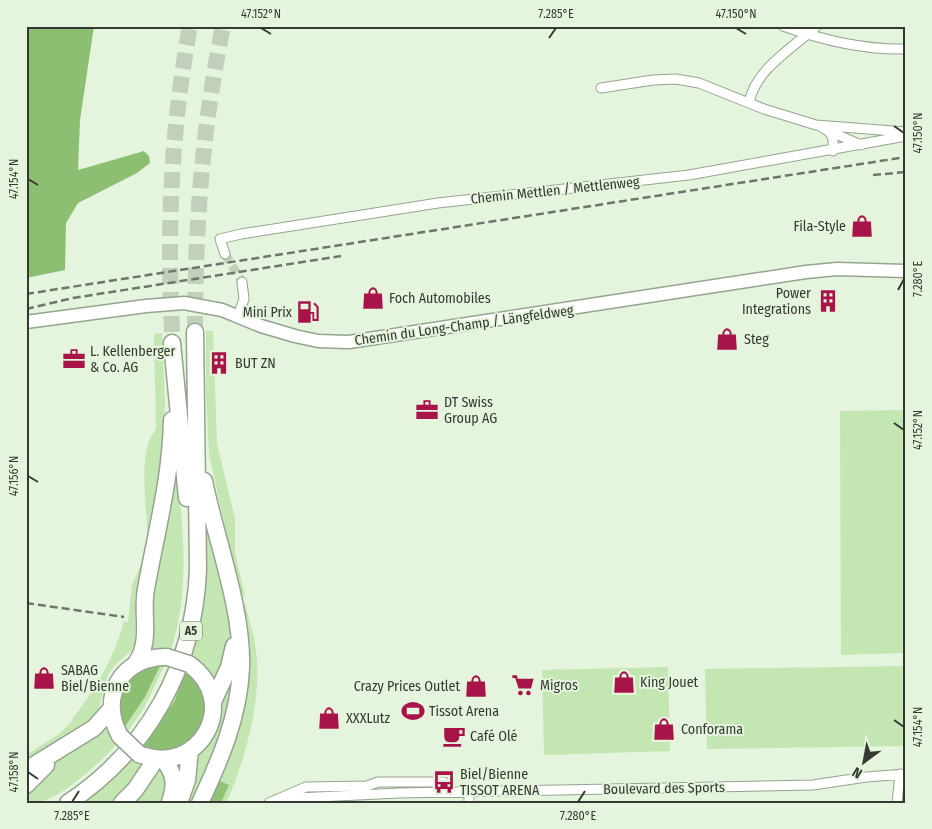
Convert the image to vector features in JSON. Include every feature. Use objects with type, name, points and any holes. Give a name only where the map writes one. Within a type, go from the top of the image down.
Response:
[{"type":"highway","name":"A5","points":[[68,803],[103,777],[135,744],[166,698],[184,654],[192,627],[197,588],[195,332]]},
{"type":"highway","name":"A5","points":[[54,803],[101,769],[134,732],[161,690],[173,663],[183,629],[189,586],[190,546],[172,338],[169,464],[157,541],[146,589],[144,646],[136,664]]},
{"type":"highway","points":[[197,414],[204,479],[233,605],[240,650],[240,682],[236,707],[223,751],[200,803]]},
{"type":"highway","points":[[213,702],[207,683],[189,664],[167,657],[153,658],[136,664],[119,680],[112,698],[111,710],[114,724],[120,736],[139,754],[159,759],[178,756],[190,750],[203,738],[209,727],[213,702],[229,667],[234,649],[236,629],[233,605]]},
{"type":"highway","points":[[26,770],[100,724],[111,710]]},
{"type":"highway","points":[[26,784],[73,742]]},
{"type":"highway","points":[[179,803],[187,780],[190,750]]},
{"type":"highway","points":[[122,803],[159,759]]},
{"type":"highway","points":[[159,759],[172,771],[174,790],[169,803]]},
{"type":"main road","name":"Chemin du Long-Champ / Längfeldweg","points":[[26,322],[171,303],[197,305],[222,310],[261,326],[295,336],[314,340],[349,342],[837,268],[906,271]]},
{"type":"street","points":[[784,26],[808,35],[870,47],[906,49]]},
{"type":"street","points":[[749,103],[751,92],[768,68],[817,26]]},
{"type":"street","points":[[601,88],[653,80],[676,79],[699,83],[749,103],[816,125],[861,146]]},
{"type":"street","points":[[816,125],[906,132]]},
{"type":"street","points":[[829,131],[834,139],[833,151]]},
{"type":"street","name":"Chemin Mettlen / Mettlenweg","points":[[224,254],[220,238],[241,234],[438,203],[689,175],[861,146],[906,136]]},
{"type":"street","points":[[238,316],[244,299],[242,282]]},
{"type":"street","points":[[897,803],[903,774]]},
{"type":"street","name":"Boulevard des Sports","points":[[273,801],[469,792],[813,784],[903,774]]},
{"type":"street","points":[[273,801],[306,787],[367,786],[378,782],[444,782]]},
{"type":"street","points":[[469,792],[469,803]]},
{"type":"shaded area","points":[[26,26],[94,26],[80,120],[78,170],[144,151],[149,156],[150,163],[137,173],[78,203],[66,223],[65,270],[26,278]]},
{"type":"shaded area","points":[[206,331],[213,331],[217,443],[235,519],[235,553],[245,596],[243,596],[235,573],[209,454],[206,394]]},
{"type":"shaded area","points":[[162,333],[165,404],[163,450],[147,551],[143,560],[147,542],[144,481],[146,452],[150,439],[156,429],[154,334]]},
{"type":"shaded area","points":[[906,410],[906,653],[841,655],[840,411]]},
{"type":"shaded area","points":[[174,448],[182,524],[183,575],[181,600],[171,650],[151,651],[153,640],[150,612]]},
{"type":"shaded area","points":[[204,517],[223,581],[230,616],[231,632],[228,655],[216,685],[190,656]]},
{"type":"shaded area","points":[[142,562],[135,599],[135,644],[109,674],[98,710],[77,733],[50,750],[48,746],[39,751],[41,756],[26,765],[26,755],[59,734],[73,720],[103,673],[115,648],[124,621],[128,622],[132,585]]},
{"type":"shaded area","points":[[245,603],[254,639],[257,663],[255,704],[240,766],[226,803],[221,803],[229,785],[220,781],[235,736],[242,608]]},
{"type":"shaded area","points":[[162,662],[166,662],[144,708],[125,735],[122,731],[145,697]]},
{"type":"shaded area","points":[[162,662],[145,697],[122,731],[117,698],[134,672]]},
{"type":"shaded area","points":[[906,666],[906,746],[707,749],[705,669]]},
{"type":"shaded area","points":[[236,667],[235,690],[197,803],[185,803],[195,757]]},
{"type":"shaded area","points":[[668,667],[670,751],[544,755],[542,670]]},
{"type":"shaded area","points":[[186,668],[182,688],[177,699],[155,732],[142,749],[140,748]]},
{"type":"shaded area","points":[[187,669],[208,699],[201,734],[173,752],[142,749],[175,700]]},
{"type":"shaded area","points":[[105,729],[108,730],[117,744],[101,760],[82,777],[51,798],[40,803],[26,803],[26,788],[55,762]]},
{"type":"shaded area","points":[[131,758],[146,764],[116,803],[80,803]]},
{"type":"shaded area","points":[[159,767],[164,775],[166,784],[161,803],[131,803]]},
{"type":"shaded area","points":[[220,781],[229,785],[221,803],[210,803]]},
{"type":"tunnel","points":[[172,332],[170,255],[172,179],[178,103],[190,26]]},
{"type":"tunnel","points":[[195,332],[196,255],[201,179],[210,102],[223,26]]},
{"type":"tunnel","points":[[225,254],[242,282]]},
{"type":"railway","points":[[26,294],[906,157]]},
{"type":"railway","points":[[873,175],[906,172]]},
{"type":"railway","points":[[26,309],[73,298],[341,256]]},
{"type":"railway","points":[[26,603],[124,617]]},
{"type":"place","name":"Fila-Style","points":[[862,226]]},
{"type":"place","name":"Foch Automobiles","points":[[373,298]]},
{"type":"place","name":"Power Integrations","points":[[828,301]]},
{"type":"place","name":"Mini Prix","points":[[308,312]]},
{"type":"place","name":"Steg","points":[[727,339]]},
{"type":"place","name":"L. Kellenberger & Co. AG","points":[[74,359]]},
{"type":"place","name":"BUT ZN","points":[[219,363]]},
{"type":"place","name":"DT Swiss Group AG","points":[[427,410]]},
{"type":"place","name":"SABAG Biel/Bienne","points":[[44,678]]},
{"type":"place","name":"King Jouet","points":[[624,682]]},
{"type":"place","name":"Migros","points":[[523,685]]},
{"type":"place","name":"Crazy Prices Outlet","points":[[476,686]]},
{"type":"place","name":"Tissot Arena","points":[[413,711]]},
{"type":"place","name":"XXXLutz","points":[[329,718]]},
{"type":"place","name":"Conforama","points":[[664,729]]},
{"type":"place","name":"Café Olé","points":[[454,736]]},
{"type":"place","name":"Biel/Bienne TISSOT ARENA","points":[[444,782]]}]
